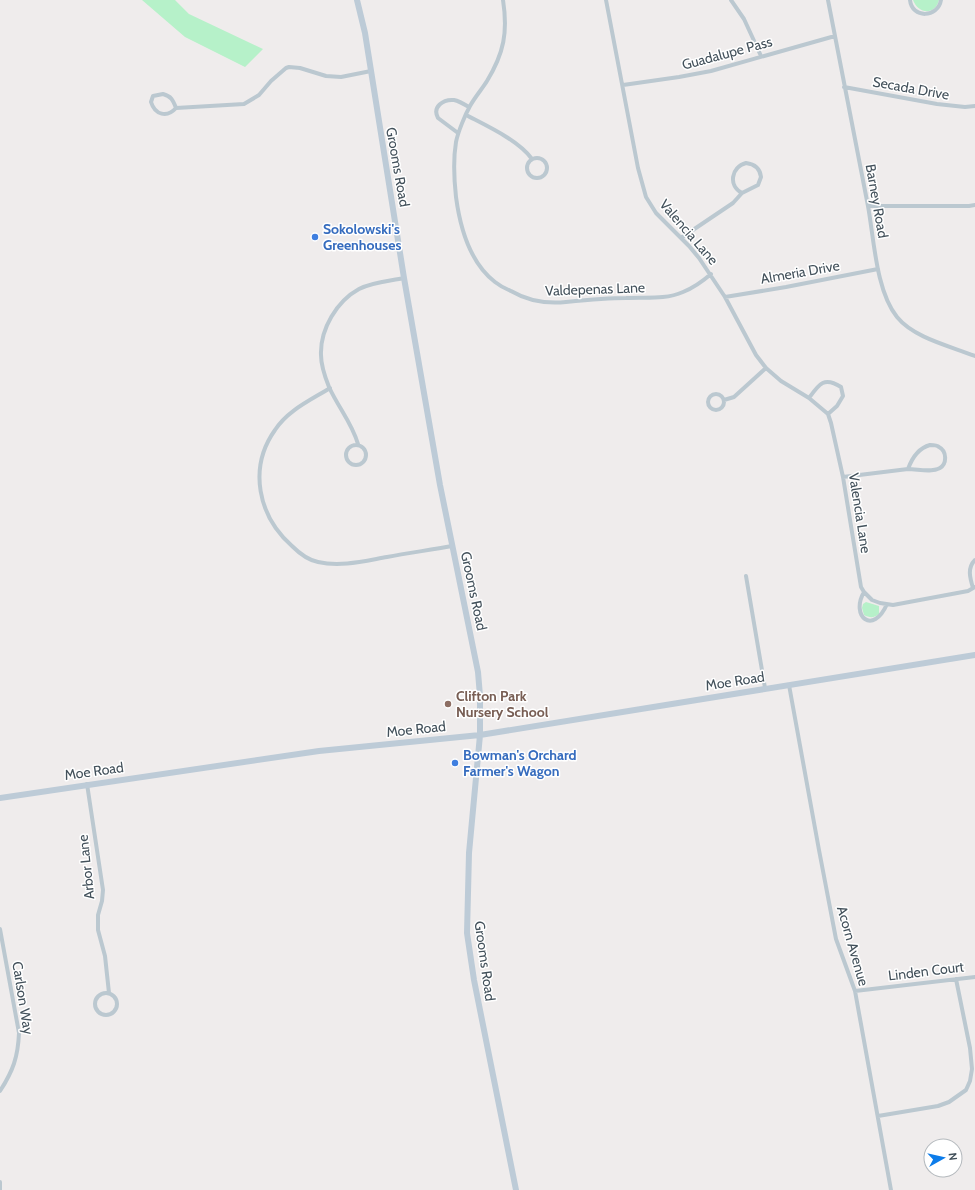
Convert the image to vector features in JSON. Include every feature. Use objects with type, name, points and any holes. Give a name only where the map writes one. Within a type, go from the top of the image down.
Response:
[{"type":"street","name":"Grooms Road","points":[[357,0],[365,33],[404,278],[440,485],[478,672],[480,696],[480,735],[469,853],[467,933],[474,980],[516,1190]]},
{"type":"street","name":"Valdepenas Lane","points":[[503,0],[506,20],[505,35],[498,61],[487,81],[469,107],[458,134],[454,159],[458,210],[463,230],[472,254],[483,271],[496,283],[522,298],[536,302],[556,303],[602,299],[664,298],[684,292],[711,274]]},
{"type":"street","name":"Valencia Lane","points":[[606,0],[638,168],[646,197],[656,214],[681,238],[711,274],[725,296],[756,355],[766,368],[781,381],[809,398],[828,414],[843,477],[861,587],[864,592]]},
{"type":"street","points":[[731,0],[744,19],[761,56]]},
{"type":"street","name":"Barney Road","points":[[828,0],[868,206],[878,269],[884,292],[891,308],[907,327],[920,334],[974,356]]},
{"type":"street","points":[[910,0],[912,8],[923,14],[935,12],[939,8],[941,0]]},
{"type":"street","name":"Guadalupe Pass","points":[[622,85],[711,71],[835,36]]},
{"type":"street","points":[[176,108],[169,95],[163,94],[154,96],[151,102],[154,109],[159,113],[166,114],[172,112],[176,108],[244,104],[258,95],[282,71],[289,68],[300,68],[326,76],[341,78],[371,71]]},
{"type":"street","name":"Secada Drive","points":[[844,87],[937,104],[958,107],[975,106]]},
{"type":"street","points":[[458,134],[438,118],[436,115],[438,106],[442,102],[453,100],[469,107]]},
{"type":"street","points":[[466,115],[505,137],[526,152],[532,159]]},
{"type":"street","points":[[539,158],[546,163],[547,173],[542,177],[536,179],[528,174],[528,164],[532,159],[539,158]]},
{"type":"street","points":[[681,238],[733,203],[742,194],[755,187],[760,182],[762,177],[759,170],[752,164],[746,163],[740,165],[733,173],[733,182],[738,191],[742,194]]},
{"type":"street","points":[[868,206],[975,205]]},
{"type":"street","name":"Almeria Drive","points":[[725,296],[786,287],[878,269]]},
{"type":"street","points":[[358,444],[352,445],[346,452],[346,458],[353,465],[362,463],[366,457],[366,454],[364,448],[358,444],[352,429],[330,388],[320,356],[322,337],[332,316],[343,302],[360,288],[404,278]]},
{"type":"street","points":[[974,356],[975,350]]},
{"type":"street","points":[[724,400],[734,397],[766,368]]},
{"type":"street","points":[[809,398],[818,385],[824,382],[834,382],[841,387],[843,396],[837,406],[828,414]]},
{"type":"street","points":[[330,388],[289,414],[274,430],[263,452],[259,477],[260,492],[263,505],[276,530],[286,541],[304,556],[316,561],[333,564],[352,563],[452,546]]},
{"type":"street","points":[[714,393],[720,394],[724,400],[723,406],[718,410],[712,409],[708,404],[708,398],[714,393]]},
{"type":"street","points":[[843,477],[908,468],[930,470],[940,468],[945,462],[943,451],[940,447],[934,445],[926,446],[913,458],[908,468]]},
{"type":"street","points":[[887,604],[883,613],[876,620],[866,620],[859,611],[859,602],[864,592],[872,600],[893,605],[968,591],[974,588],[970,577],[970,568],[971,564],[975,560]]},
{"type":"street","points":[[746,576],[765,688]]},
{"type":"street","name":"Moe Road","points":[[0,798],[319,751],[480,735],[975,655]]},
{"type":"street","name":"Acorn Avenue","points":[[789,685],[836,939],[855,991],[891,1190]]},
{"type":"street","name":"Arbor Lane","points":[[87,784],[103,890],[98,915],[98,930],[105,956],[109,993],[116,1000],[116,1009],[109,1015],[102,1015],[96,1008],[95,1001],[101,994],[109,993]]},
{"type":"street","name":"Carlson Way","points":[[0,929],[19,1033],[19,1043],[13,1070],[0,1091]]},
{"type":"street","name":"Linden Court","points":[[855,991],[975,976]]},
{"type":"street","points":[[878,1116],[938,1106],[949,1102],[966,1090],[970,1081],[972,1069],[970,1048],[956,979]]},
{"type":"street","points":[[0,1182],[0,1190]]},
{"type":"green space","points":[[142,0],[175,0],[189,14],[263,49],[245,67],[185,37]]},
{"type":"green space","points":[[913,0],[939,0],[934,9],[926,11],[915,5]]},
{"type":"green space","points":[[866,602],[879,606],[879,614],[872,617],[864,615],[862,608],[863,604]]},
{"type":"place","name":"Sokolowski's Greenhouses","points":[[315,237]]},
{"type":"place","name":"Clifton Park Nursery School","points":[[448,704]]},
{"type":"place","name":"Bowman's Orchard Farmer's Wagon","points":[[455,763]]}]
